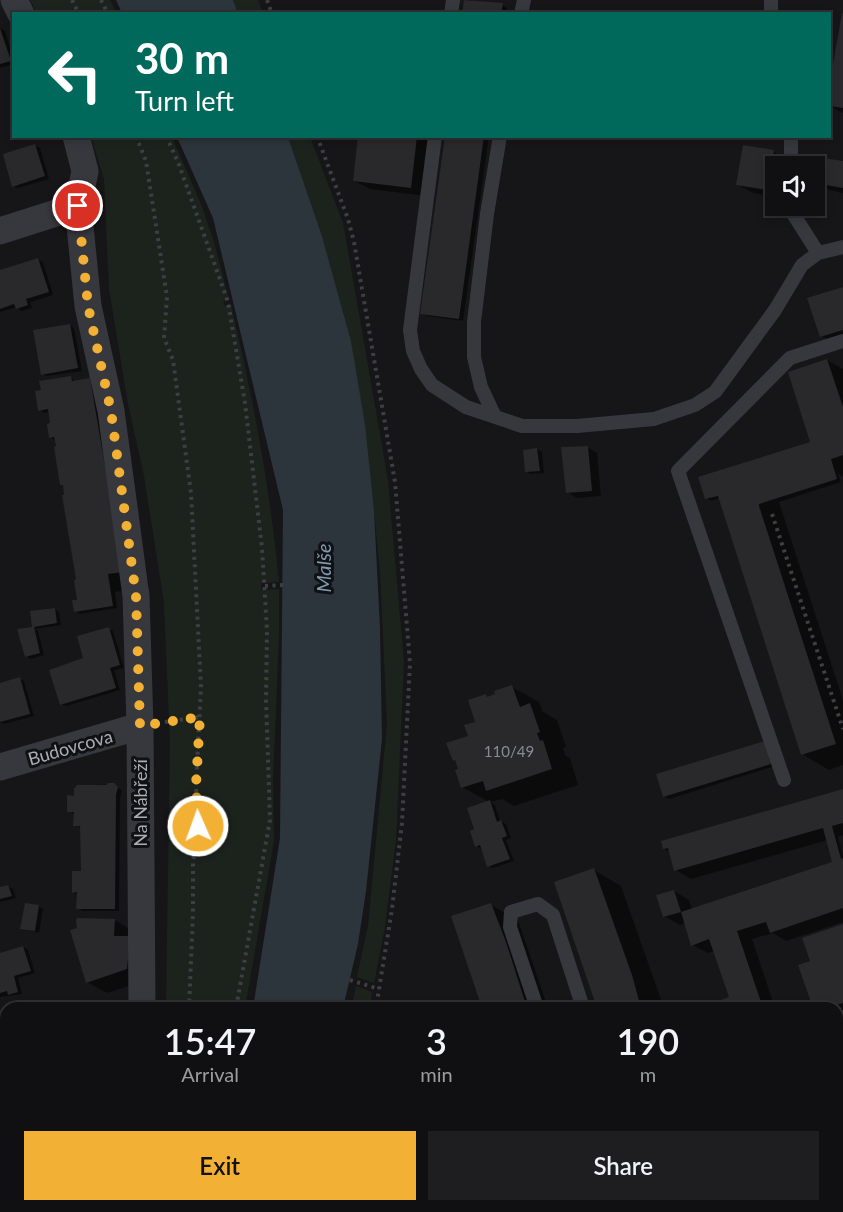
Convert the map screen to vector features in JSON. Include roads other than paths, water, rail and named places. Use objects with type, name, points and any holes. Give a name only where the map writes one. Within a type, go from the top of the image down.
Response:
[{"type":"street","name":"Na Nábřeží","points":[[77,138],[85,171],[78,206],[88,306],[111,411],[136,596],[140,726],[136,1002]]},
{"type":"street","points":[[0,231],[78,206]]},
{"type":"street","name":"Budovcova","points":[[0,767],[140,726]]},
{"type":"lane","points":[[435,138],[410,330],[413,351],[432,385],[466,407],[522,426],[577,426],[654,419],[695,405],[715,392],[775,310],[802,265],[818,253],[843,247]]},
{"type":"lane","points":[[495,417],[481,387],[474,357],[474,322],[487,214],[500,138]]},
{"type":"lane","points":[[791,138],[791,156]]},
{"type":"lane","points":[[795,216],[818,253]]},
{"type":"lane","points":[[784,780],[678,471],[789,358],[843,341]]},
{"type":"lane","points":[[535,1002],[510,927],[511,912],[538,904],[553,915],[581,1002]]},
{"type":"water","points":[[116,0],[233,0],[238,12],[122,12]]},
{"type":"water","name":"Malše","points":[[177,138],[288,138],[322,236],[351,341],[365,425],[374,510],[380,628],[382,739],[366,891],[358,944],[344,1002],[254,1002],[280,838],[283,510],[213,218]]}]
